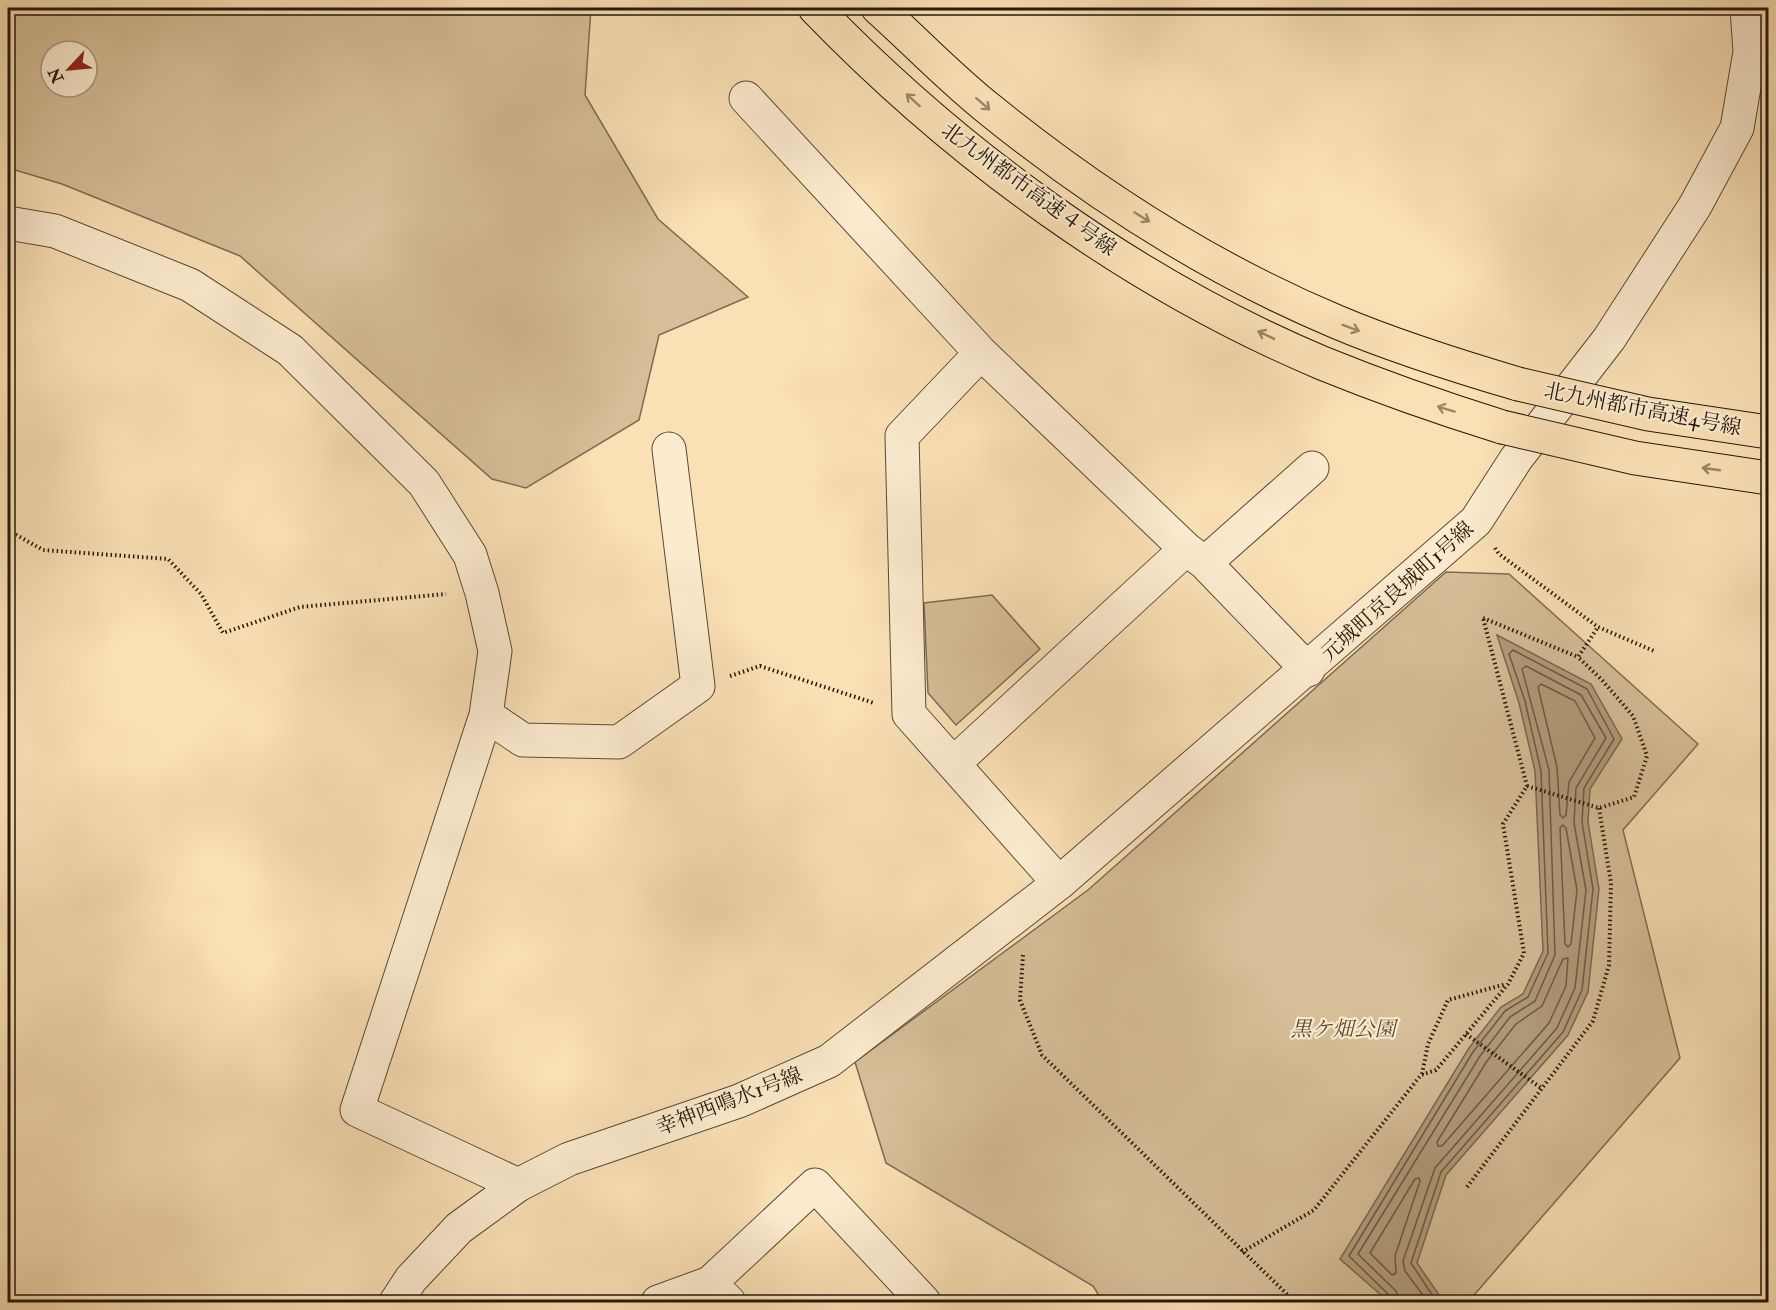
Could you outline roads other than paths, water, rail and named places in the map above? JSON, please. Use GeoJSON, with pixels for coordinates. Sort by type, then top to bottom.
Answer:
{"type":"FeatureCollection","features":[{"type":"Feature","properties":{"kind":"highway","name":"北九州都市高速４号線"},"geometry":{"type":"LineString","coordinates":[[815,8],[842,36],[958,141],[1088,237],[1202,304],[1320,362],[1421,401],[1502,427],[1635,458],[1768,478]]}},
{"type":"Feature","properties":{"kind":"highway","name":"北九州都市高速４号線"},"geometry":{"type":"LineString","coordinates":[[878,8],[988,108],[1111,198],[1218,265],[1336,322],[1434,359],[1518,384]]}},
{"type":"Feature","properties":{"kind":"highway","name":"北九州都市高速4号線"},"geometry":{"type":"LineString","coordinates":[[1518,384],[1648,414],[1768,432]]}},
{"type":"Feature","properties":{"kind":"street","name":"元城町京良城町1号線"},"geometry":{"type":"LineString","coordinates":[[1059,883],[1308,670],[1476,521],[1516,459],[1609,339],[1695,206],[1737,128],[1759,50],[1747,8]]}},
{"type":"Feature","properties":{"kind":"street"},"geometry":{"type":"LineString","coordinates":[[746,98],[981,353],[1196,556],[1308,670]]}},
{"type":"Feature","properties":{"kind":"street"},"geometry":{"type":"LineString","coordinates":[[8,223],[55,231],[190,285],[290,350],[424,483],[470,555],[482,593],[495,651],[486,715],[357,1110],[518,1185]]}},
{"type":"Feature","properties":{"kind":"street"},"geometry":{"type":"LineString","coordinates":[[981,353],[902,436],[909,714],[1059,883]]}},
{"type":"Feature","properties":{"kind":"street"},"geometry":{"type":"LineString","coordinates":[[486,715],[523,740],[619,742],[698,686],[669,449]]}},
{"type":"Feature","properties":{"kind":"street"},"geometry":{"type":"LineString","coordinates":[[954,763],[1196,556],[1312,468]]}},
{"type":"Feature","properties":{"kind":"street","name":"幸神西鳴水1号線"},"geometry":{"type":"LineString","coordinates":[[396,1302],[411,1279],[459,1228],[518,1185],[569,1159],[739,1101],[829,1060],[1059,883]]}},
{"type":"Feature","properties":{"kind":"street"},"geometry":{"type":"LineString","coordinates":[[658,1302],[719,1293],[815,1185],[924,1302]]}},
{"type":"Feature","properties":{"kind":"water"},"geometry":{"type":"Polygon","coordinates":[[[1497,635],[1591,684],[1622,739],[1590,789],[1588,822],[1599,889],[1588,992],[1568,1035],[1446,1175],[1417,1263],[1444,1302],[1389,1302],[1340,1259],[1469,1048],[1501,1007],[1523,994],[1543,951],[1535,771],[1519,703],[1497,635]]]}},
{"type":"Feature","properties":{"kind":"park label","name":"黒ケ畑公園"},"geometry":{"type":"Point","coordinates":[1343,1029]}}]}
